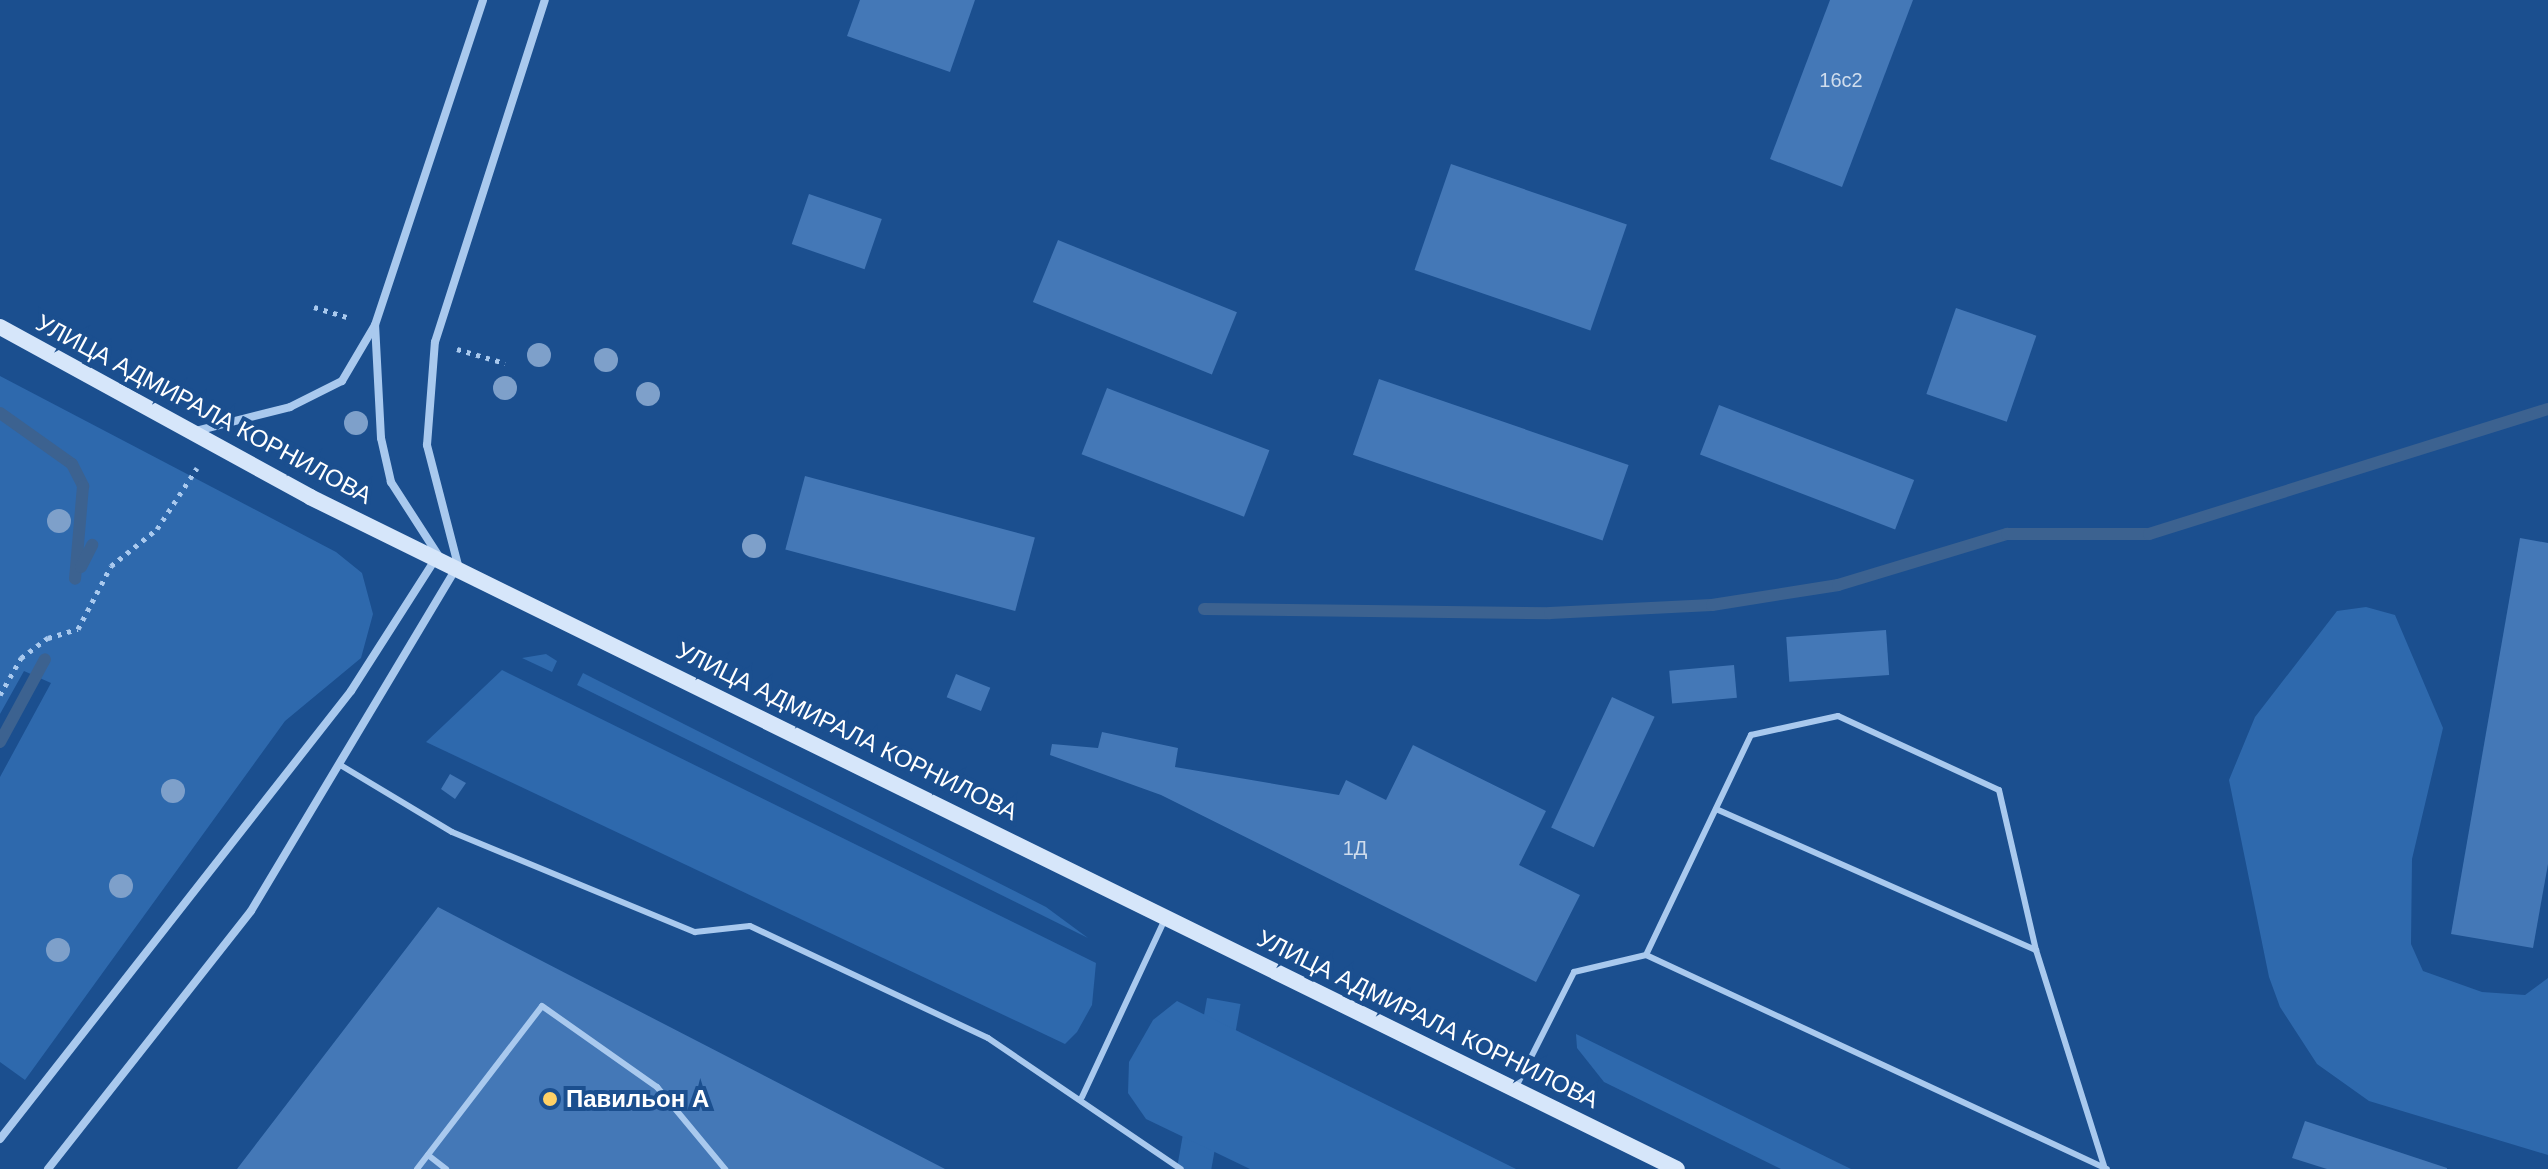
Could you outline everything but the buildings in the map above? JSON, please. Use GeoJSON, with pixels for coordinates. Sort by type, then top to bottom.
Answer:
{"type":"FeatureCollection","features":[{"type":"Feature","properties":{"kind":"main road","name":"УЛИЦА АДМИРАЛА КОРНИЛОВА"},"geometry":{"type":"LineString","coordinates":[[0,327],[310,497],[438,555],[1677,1169]]}},
{"type":"Feature","properties":{"kind":"street"},"geometry":{"type":"LineString","coordinates":[[194,431],[330,389],[342,381],[375,325],[483,0]]}},
{"type":"Feature","properties":{"kind":"street"},"geometry":{"type":"LineString","coordinates":[[48,1169],[251,911],[342,766],[458,565],[427,445],[435,342],[545,0]]}},
{"type":"Feature","properties":{"kind":"street"},"geometry":{"type":"LineString","coordinates":[[0,1139],[351,691],[438,555],[391,482],[381,438],[375,325]]}},
{"type":"Feature","properties":{"kind":"lane"},"geometry":{"type":"LineString","coordinates":[[1646,955],[1751,735],[1838,716],[1999,790],[2036,950],[2106,1167]]}},
{"type":"Feature","properties":{"kind":"lane"},"geometry":{"type":"LineString","coordinates":[[342,766],[452,832],[695,932],[750,926],[988,1038],[1082,1097],[1181,1169]]}},
{"type":"Feature","properties":{"kind":"lane"},"geometry":{"type":"LineString","coordinates":[[1716,809],[2036,950]]}},
{"type":"Feature","properties":{"kind":"lane"},"geometry":{"type":"LineString","coordinates":[[1082,1097],[1167,916]]}},
{"type":"Feature","properties":{"kind":"lane"},"geometry":{"type":"LineString","coordinates":[[1515,1089],[1574,972],[1646,955],[2106,1167]]}},
{"type":"Feature","properties":{"kind":"lane"},"geometry":{"type":"LineString","coordinates":[[417,1169],[542,1006],[657,1087],[725,1169]]}},
{"type":"Feature","properties":{"kind":"lane"},"geometry":{"type":"LineString","coordinates":[[428,1155],[446,1169]]}},
{"type":"Feature","properties":{"kind":"path"},"geometry":{"type":"LineString","coordinates":[[0,695],[21,658],[48,638],[78,629],[111,566],[157,529],[213,442]]}},
{"type":"Feature","properties":{"kind":"shaded area"},"geometry":{"type":"Polygon","coordinates":[[[0,376],[336,552],[362,573],[373,614],[361,658],[285,721],[25,1080],[0,1062],[0,777],[51,683],[24,671],[0,714],[0,376]]]}},
{"type":"Feature","properties":{"kind":"shaded area"},"geometry":{"type":"Polygon","coordinates":[[[2366,607],[2395,615],[2443,728],[2412,859],[2411,944],[2423,971],[2482,992],[2525,995],[2548,978],[2548,1155],[2369,1101],[2317,1064],[2280,1007],[2269,977],[2229,780],[2255,717],[2337,611],[2366,607]]]}},
{"type":"Feature","properties":{"kind":"shaded area"},"geometry":{"type":"Polygon","coordinates":[[[546,654],[557,661],[552,672],[522,658],[546,654]]]}},
{"type":"Feature","properties":{"kind":"shaded area"},"geometry":{"type":"Polygon","coordinates":[[[502,670],[1096,963],[1092,1005],[1077,1032],[1065,1044],[426,742],[502,670]]]}},
{"type":"Feature","properties":{"kind":"shaded area"},"geometry":{"type":"Polygon","coordinates":[[[583,673],[1046,907],[1088,938],[577,685],[583,673]]]}},
{"type":"Feature","properties":{"kind":"shaded area"},"geometry":{"type":"Polygon","coordinates":[[[1207,998],[1240,1004],[1211,1169],[1177,1169],[1207,998]]]}},
{"type":"Feature","properties":{"kind":"shaded area"},"geometry":{"type":"Polygon","coordinates":[[[1177,1001],[1516,1169],[1250,1169],[1146,1119],[1128,1093],[1129,1062],[1153,1020],[1177,1001]]]}},
{"type":"Feature","properties":{"kind":"shaded area"},"geometry":{"type":"Polygon","coordinates":[[[1576,1034],[1851,1169],[1781,1169],[1604,1082],[1577,1048],[1576,1034]]]}},
{"type":"Feature","properties":{"kind":"waterway"},"geometry":{"type":"LineString","coordinates":[[1204,609],[1550,613],[1712,605],[1838,585],[2007,534],[2149,534],[2548,409]]}},
{"type":"Feature","properties":{"kind":"waterway"},"geometry":{"type":"LineString","coordinates":[[0,413],[72,464],[83,486],[75,579]]}},
{"type":"Feature","properties":{"kind":"waterway"},"geometry":{"type":"LineString","coordinates":[[81,567],[92,545]]}},
{"type":"Feature","properties":{"kind":"waterway"},"geometry":{"type":"LineString","coordinates":[[0,742],[45,659]]}},
{"type":"Feature","properties":{"kind":"place","name":"Павильон А"},"geometry":{"type":"Point","coordinates":[550,1099]}}]}
